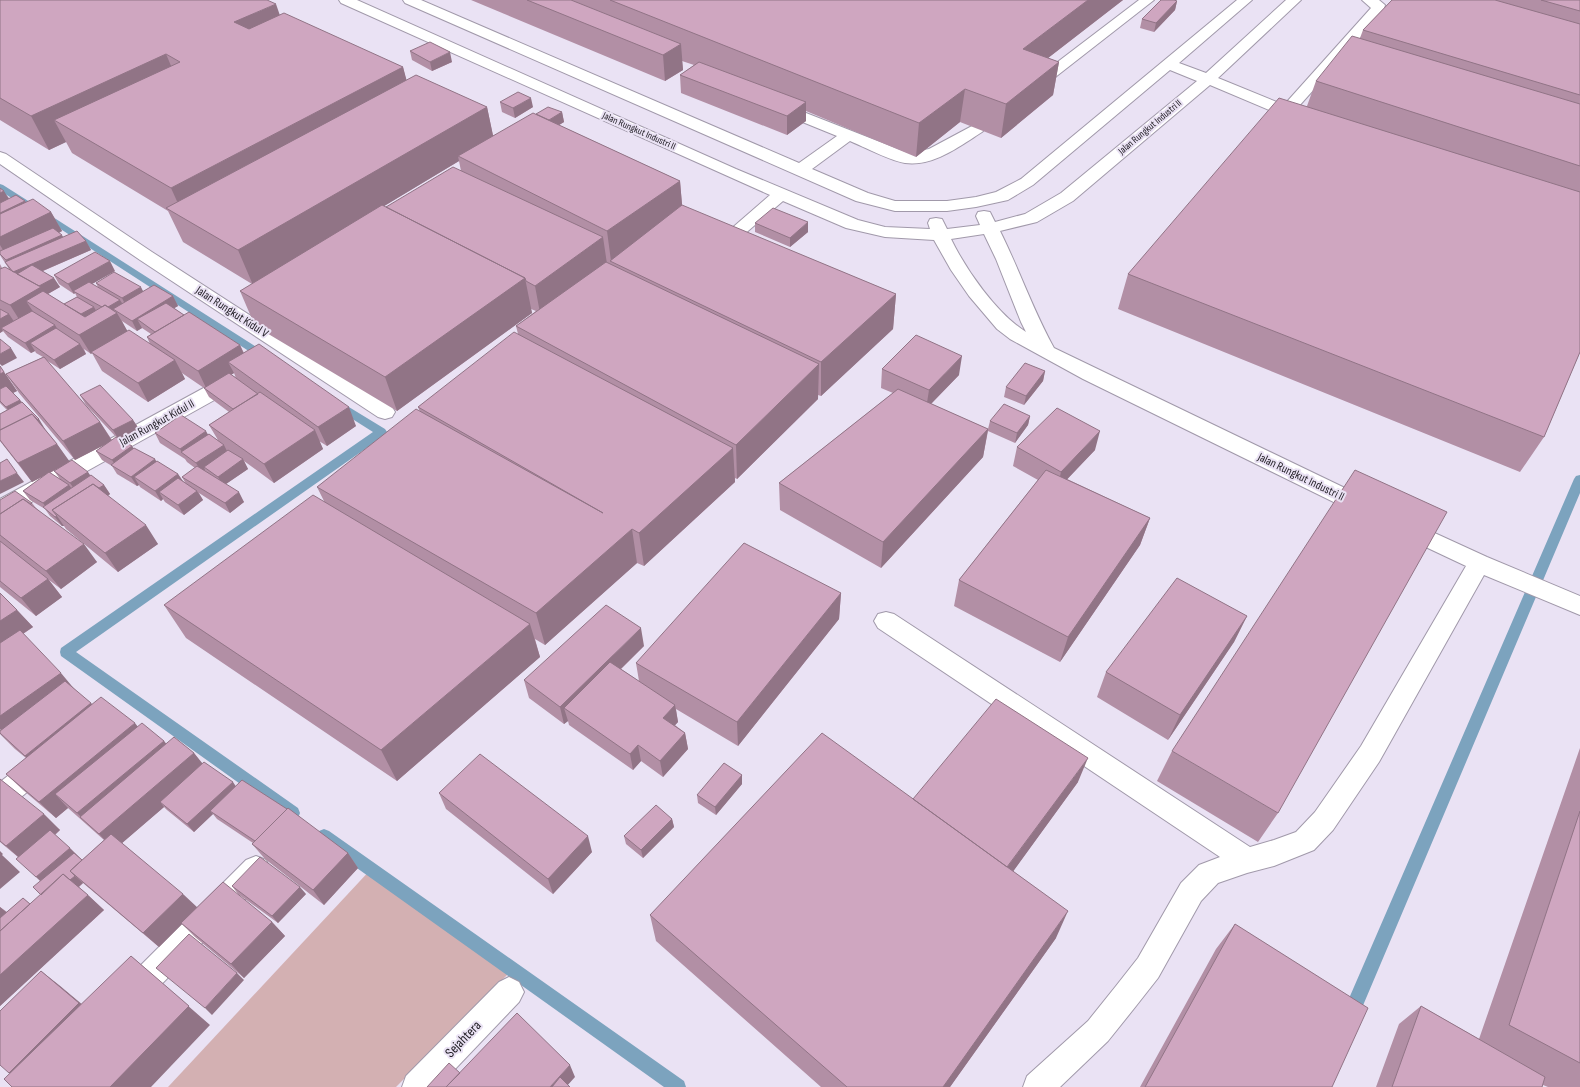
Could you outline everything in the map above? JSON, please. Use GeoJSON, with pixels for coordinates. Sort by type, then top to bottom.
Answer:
{"type":"FeatureCollection","features":[{"type":"Feature","properties":{"kind":"street","name":"Jalan Rungkut Industri II"},"geometry":{"type":"LineString","coordinates":[[346,0],[730,172],[852,224],[885,232],[940,235],[991,228],[1031,218],[1067,197],[1207,80],[1294,0]]}},
{"type":"Feature","properties":{"kind":"street"},"geometry":{"type":"LineString","coordinates":[[410,0],[758,152],[878,202],[895,206],[929,207],[976,202],[1002,196],[1027,182],[1245,0]]}},
{"type":"Feature","properties":{"kind":"street"},"geometry":{"type":"LineString","coordinates":[[1033,88],[1147,0]]}},
{"type":"Feature","properties":{"kind":"street"},"geometry":{"type":"LineString","coordinates":[[1286,112],[1378,9],[1378,5],[1369,0]]}},
{"type":"Feature","properties":{"kind":"street"},"geometry":{"type":"LineString","coordinates":[[1169,64],[1301,117]]}},
{"type":"Feature","properties":{"kind":"street"},"geometry":{"type":"LineString","coordinates":[[550,110],[568,99]]}},
{"type":"Feature","properties":{"kind":"street"},"geometry":{"type":"LineString","coordinates":[[762,100],[897,156],[918,158],[938,152],[977,129]]}},
{"type":"Feature","properties":{"kind":"street"},"geometry":{"type":"LineString","coordinates":[[800,170],[848,136]]}},
{"type":"Feature","properties":{"kind":"street"},"geometry":{"type":"LineString","coordinates":[[730,172],[758,152]]}},
{"type":"Feature","properties":{"kind":"street","name":"Jalan Rungkut Kidul V"},"geometry":{"type":"LineString","coordinates":[[0,157],[79,211],[386,412]]}},
{"type":"Feature","properties":{"kind":"street"},"geometry":{"type":"LineString","coordinates":[[761,254],[734,242],[732,238],[781,194]]}},
{"type":"Feature","properties":{"kind":"street"},"geometry":{"type":"LineString","coordinates":[[976,202],[991,228],[1030,322],[1047,352]]}},
{"type":"Feature","properties":{"kind":"street","name":"Jalan Rungkut Industri II"},"geometry":{"type":"LineString","coordinates":[[929,207],[940,235],[960,271],[980,299],[1006,327],[1047,352],[1384,517],[1479,563],[1578,606]]}},
{"type":"Feature","properties":{"kind":"street","name":"Jalan Rungkut Kidul II"},"geometry":{"type":"LineString","coordinates":[[0,509],[229,383]]}},
{"type":"Feature","properties":{"kind":"street"},"geometry":{"type":"LineString","coordinates":[[1038,1087],[1098,1032],[1148,968],[1190,892],[1209,874],[1246,860],[1274,853],[1305,841],[1324,821],[1370,754],[1479,563]]}},
{"type":"Feature","properties":{"kind":"street"},"geometry":{"type":"LineString","coordinates":[[886,621],[1246,860]]}},
{"type":"Feature","properties":{"kind":"street"},"geometry":{"type":"LineString","coordinates":[[0,797],[27,776]]}},
{"type":"Feature","properties":{"kind":"street"},"geometry":{"type":"LineString","coordinates":[[112,1014],[264,861]]}},
{"type":"Feature","properties":{"kind":"street","name":"Sejahtera"},"geometry":{"type":"LineString","coordinates":[[418,1087],[509,992]]}},
{"type":"Feature","properties":{"kind":"shaded area"},"geometry":{"type":"Polygon","coordinates":[[[373,867],[514,968],[396,1087],[168,1087],[373,867]]]}},
{"type":"Feature","properties":{"kind":"building"},"geometry":{"type":"Polygon","coordinates":[[[0,0],[267,0],[276,4],[234,22],[249,29],[284,13],[403,67],[171,188],[54,120],[180,62],[166,54],[31,116],[0,98],[0,0]]]}},
{"type":"Feature","properties":{"kind":"building"},"geometry":{"type":"Polygon","coordinates":[[[527,0],[571,0],[681,44],[663,55],[527,0]]]}},
{"type":"Feature","properties":{"kind":"building"},"geometry":{"type":"Polygon","coordinates":[[[610,0],[1088,0],[1023,49],[1059,62],[1006,104],[965,89],[919,123],[610,0]]]}},
{"type":"Feature","properties":{"kind":"building"},"geometry":{"type":"Polygon","coordinates":[[[1161,0],[1177,1],[1156,23],[1142,19],[1161,0]]]}},
{"type":"Feature","properties":{"kind":"building"},"geometry":{"type":"Polygon","coordinates":[[[1392,0],[1495,0],[1580,24],[1580,95],[1363,30],[1392,0]]]}},
{"type":"Feature","properties":{"kind":"building"},"geometry":{"type":"Polygon","coordinates":[[[1541,0],[1580,0],[1580,11],[1541,0]]]}},
{"type":"Feature","properties":{"kind":"building"},"geometry":{"type":"Polygon","coordinates":[[[1352,36],[1580,104],[1580,166],[1316,81],[1352,36]]]}},
{"type":"Feature","properties":{"kind":"building"},"geometry":{"type":"Polygon","coordinates":[[[430,42],[450,52],[430,62],[410,51],[430,42]]]}},
{"type":"Feature","properties":{"kind":"building"},"geometry":{"type":"Polygon","coordinates":[[[699,62],[806,102],[787,116],[680,75],[699,62]]]}},
{"type":"Feature","properties":{"kind":"building"},"geometry":{"type":"Polygon","coordinates":[[[416,75],[487,107],[238,250],[166,208],[416,75]]]}},
{"type":"Feature","properties":{"kind":"building"},"geometry":{"type":"Polygon","coordinates":[[[518,92],[531,98],[513,108],[500,102],[518,92]]]}},
{"type":"Feature","properties":{"kind":"building"},"geometry":{"type":"Polygon","coordinates":[[[1279,98],[1580,192],[1580,352],[1544,437],[1128,274],[1279,98]]]}},
{"type":"Feature","properties":{"kind":"building"},"geometry":{"type":"Polygon","coordinates":[[[548,107],[562,112],[549,120],[536,114],[548,107]]]}},
{"type":"Feature","properties":{"kind":"building"},"geometry":{"type":"Polygon","coordinates":[[[533,113],[680,181],[607,231],[458,156],[533,113]]]}},
{"type":"Feature","properties":{"kind":"building"},"geometry":{"type":"Polygon","coordinates":[[[453,167],[603,237],[535,286],[526,281],[525,278],[386,207],[453,167]]]}},
{"type":"Feature","properties":{"kind":"building"},"geometry":{"type":"Polygon","coordinates":[[[16,195],[25,201],[0,213],[0,203],[16,195]]]}},
{"type":"Feature","properties":{"kind":"building"},"geometry":{"type":"Polygon","coordinates":[[[33,199],[51,212],[0,237],[0,214],[33,199]]]}},
{"type":"Feature","properties":{"kind":"building"},"geometry":{"type":"Polygon","coordinates":[[[382,205],[525,278],[385,377],[240,291],[382,205]]]}},
{"type":"Feature","properties":{"kind":"building"},"geometry":{"type":"Polygon","coordinates":[[[682,205],[896,294],[821,362],[610,261],[682,205]]]}},
{"type":"Feature","properties":{"kind":"building"},"geometry":{"type":"Polygon","coordinates":[[[773,208],[808,222],[790,238],[755,223],[773,208]]]}},
{"type":"Feature","properties":{"kind":"building"},"geometry":{"type":"Polygon","coordinates":[[[53,228],[62,235],[6,260],[0,254],[0,251],[53,228]]]}},
{"type":"Feature","properties":{"kind":"building"},"geometry":{"type":"Polygon","coordinates":[[[77,231],[86,241],[13,272],[5,262],[77,231]]]}},
{"type":"Feature","properties":{"kind":"building"},"geometry":{"type":"Polygon","coordinates":[[[95,252],[110,261],[68,284],[54,275],[95,252]]]}},
{"type":"Feature","properties":{"kind":"building"},"geometry":{"type":"Polygon","coordinates":[[[606,262],[819,364],[736,445],[516,326],[606,262]]]}},
{"type":"Feature","properties":{"kind":"building"},"geometry":{"type":"Polygon","coordinates":[[[32,265],[54,278],[39,286],[17,274],[32,265]]]}},
{"type":"Feature","properties":{"kind":"building"},"geometry":{"type":"Polygon","coordinates":[[[5,267],[41,287],[10,305],[0,300],[0,269],[5,267]]]}},
{"type":"Feature","properties":{"kind":"building"},"geometry":{"type":"Polygon","coordinates":[[[114,272],[141,287],[122,298],[96,283],[114,272]]]}},
{"type":"Feature","properties":{"kind":"building"},"geometry":{"type":"Polygon","coordinates":[[[89,282],[120,300],[108,307],[105,305],[102,307],[73,291],[89,282]]]}},
{"type":"Feature","properties":{"kind":"building"},"geometry":{"type":"Polygon","coordinates":[[[154,285],[173,296],[132,321],[113,309],[154,285]]]}},
{"type":"Feature","properties":{"kind":"building"},"geometry":{"type":"Polygon","coordinates":[[[43,291],[85,317],[105,305],[117,313],[79,335],[26,301],[43,291]]]}},
{"type":"Feature","properties":{"kind":"building"},"geometry":{"type":"Polygon","coordinates":[[[77,297],[94,307],[81,314],[64,304],[77,297]]]}},
{"type":"Feature","properties":{"kind":"building"},"geometry":{"type":"Polygon","coordinates":[[[166,303],[184,315],[155,332],[137,319],[166,303]]]}},
{"type":"Feature","properties":{"kind":"building"},"geometry":{"type":"Polygon","coordinates":[[[0,309],[9,314],[0,319],[0,309]]]}},
{"type":"Feature","properties":{"kind":"building"},"geometry":{"type":"Polygon","coordinates":[[[32,311],[55,325],[25,343],[1,328],[32,311]]]}},
{"type":"Feature","properties":{"kind":"building"},"geometry":{"type":"Polygon","coordinates":[[[189,312],[240,345],[198,371],[147,337],[189,312]]]}},
{"type":"Feature","properties":{"kind":"building"},"geometry":{"type":"Polygon","coordinates":[[[56,328],[80,344],[54,360],[30,343],[56,328]]]}},
{"type":"Feature","properties":{"kind":"building"},"geometry":{"type":"Polygon","coordinates":[[[129,330],[175,360],[138,383],[91,352],[129,330]]]}},
{"type":"Feature","properties":{"kind":"building"},"geometry":{"type":"Polygon","coordinates":[[[514,332],[733,448],[639,533],[632,529],[536,613],[317,487],[416,409],[603,513],[418,407],[514,332]]]}},
{"type":"Feature","properties":{"kind":"building"},"geometry":{"type":"Polygon","coordinates":[[[916,335],[962,356],[929,390],[882,369],[916,335]]]}},
{"type":"Feature","properties":{"kind":"building"},"geometry":{"type":"Polygon","coordinates":[[[0,339],[11,348],[0,354],[0,339]]]}},
{"type":"Feature","properties":{"kind":"building"},"geometry":{"type":"Polygon","coordinates":[[[259,344],[349,407],[318,427],[228,362],[259,344]]]}},
{"type":"Feature","properties":{"kind":"building"},"geometry":{"type":"Polygon","coordinates":[[[44,357],[100,422],[63,441],[6,374],[44,357]]]}},
{"type":"Feature","properties":{"kind":"building"},"geometry":{"type":"Polygon","coordinates":[[[1025,363],[1045,371],[1026,396],[1006,387],[1025,363]]]}},
{"type":"Feature","properties":{"kind":"building"},"geometry":{"type":"Polygon","coordinates":[[[0,366],[4,372],[0,374],[0,366]]]}},
{"type":"Feature","properties":{"kind":"building"},"geometry":{"type":"Polygon","coordinates":[[[229,373],[258,394],[233,409],[204,388],[229,373]]]}},
{"type":"Feature","properties":{"kind":"building"},"geometry":{"type":"Polygon","coordinates":[[[100,385],[133,420],[113,430],[80,395],[100,385]]]}},
{"type":"Feature","properties":{"kind":"building"},"geometry":{"type":"Polygon","coordinates":[[[6,386],[20,400],[6,407],[0,401],[0,389],[6,386]]]}},
{"type":"Feature","properties":{"kind":"building"},"geometry":{"type":"Polygon","coordinates":[[[898,389],[988,429],[883,542],[779,483],[898,389]]]}},
{"type":"Feature","properties":{"kind":"building"},"geometry":{"type":"Polygon","coordinates":[[[260,392],[315,430],[264,464],[209,425],[260,392]]]}},
{"type":"Feature","properties":{"kind":"building"},"geometry":{"type":"Polygon","coordinates":[[[22,402],[39,419],[38,420],[32,414],[0,430],[0,414],[22,402]]]}},
{"type":"Feature","properties":{"kind":"building"},"geometry":{"type":"Polygon","coordinates":[[[1004,404],[1030,416],[1017,433],[990,421],[1004,404]]]}},
{"type":"Feature","properties":{"kind":"building"},"geometry":{"type":"Polygon","coordinates":[[[1057,408],[1100,431],[1061,472],[1017,447],[1057,408]]]}},
{"type":"Feature","properties":{"kind":"building"},"geometry":{"type":"Polygon","coordinates":[[[32,414],[57,444],[18,463],[0,440],[0,430],[32,414]]]}},
{"type":"Feature","properties":{"kind":"building"},"geometry":{"type":"Polygon","coordinates":[[[181,415],[206,431],[180,449],[155,433],[181,415]]]}},
{"type":"Feature","properties":{"kind":"building"},"geometry":{"type":"Polygon","coordinates":[[[209,434],[224,445],[196,463],[181,452],[209,434]]]}},
{"type":"Feature","properties":{"kind":"building"},"geometry":{"type":"Polygon","coordinates":[[[116,437],[132,446],[112,460],[96,451],[116,437]]]}},
{"type":"Feature","properties":{"kind":"building"},"geometry":{"type":"Polygon","coordinates":[[[134,448],[155,459],[131,477],[111,465],[134,448]]]}},
{"type":"Feature","properties":{"kind":"building"},"geometry":{"type":"Polygon","coordinates":[[[228,450],[243,459],[218,477],[204,467],[228,450]]]}},
{"type":"Feature","properties":{"kind":"building"},"geometry":{"type":"Polygon","coordinates":[[[7,459],[17,473],[0,481],[0,463],[7,459]]]}},
{"type":"Feature","properties":{"kind":"building"},"geometry":{"type":"Polygon","coordinates":[[[72,460],[88,472],[70,483],[54,471],[72,460]]]}},
{"type":"Feature","properties":{"kind":"building"},"geometry":{"type":"Polygon","coordinates":[[[157,461],[178,474],[155,491],[134,477],[157,461]]]}},
{"type":"Feature","properties":{"kind":"building"},"geometry":{"type":"Polygon","coordinates":[[[197,466],[239,492],[225,503],[182,477],[197,466]]]}},
{"type":"Feature","properties":{"kind":"building"},"geometry":{"type":"Polygon","coordinates":[[[1046,470],[1150,518],[1068,637],[959,580],[1046,470]]]}},
{"type":"Feature","properties":{"kind":"building"},"geometry":{"type":"Polygon","coordinates":[[[1355,470],[1447,512],[1278,813],[1172,751],[1355,470]]]}},
{"type":"Feature","properties":{"kind":"building"},"geometry":{"type":"Polygon","coordinates":[[[49,472],[69,485],[43,503],[23,491],[49,472]]]}},
{"type":"Feature","properties":{"kind":"building"},"geometry":{"type":"Polygon","coordinates":[[[91,475],[104,485],[99,488],[93,484],[52,510],[57,516],[55,517],[43,507],[91,475]]]}},
{"type":"Feature","properties":{"kind":"building"},"geometry":{"type":"Polygon","coordinates":[[[178,478],[197,491],[178,505],[159,492],[178,478]]]}},
{"type":"Feature","properties":{"kind":"building"},"geometry":{"type":"Polygon","coordinates":[[[93,484],[146,525],[105,553],[52,510],[93,484]]]}},
{"type":"Feature","properties":{"kind":"building"},"geometry":{"type":"Polygon","coordinates":[[[15,491],[32,503],[31,504],[23,499],[0,514],[0,500],[15,491]]]}},
{"type":"Feature","properties":{"kind":"building"},"geometry":{"type":"Polygon","coordinates":[[[313,495],[530,624],[381,750],[164,605],[313,495]]]}},
{"type":"Feature","properties":{"kind":"building"},"geometry":{"type":"Polygon","coordinates":[[[23,499],[84,544],[46,571],[0,535],[0,514],[23,499]]]}},
{"type":"Feature","properties":{"kind":"building"},"geometry":{"type":"Polygon","coordinates":[[[0,541],[48,579],[21,598],[0,581],[0,541]]]}},
{"type":"Feature","properties":{"kind":"building"},"geometry":{"type":"Polygon","coordinates":[[[744,543],[841,593],[737,722],[636,663],[744,543]]]}},
{"type":"Feature","properties":{"kind":"building"},"geometry":{"type":"Polygon","coordinates":[[[1177,578],[1247,616],[1180,715],[1106,672],[1177,578]]]}},
{"type":"Feature","properties":{"kind":"building"},"geometry":{"type":"Polygon","coordinates":[[[0,593],[17,610],[0,621],[0,593]]]}},
{"type":"Feature","properties":{"kind":"building"},"geometry":{"type":"Polygon","coordinates":[[[606,605],[641,628],[560,707],[524,680],[606,605]]]}},
{"type":"Feature","properties":{"kind":"building"},"geometry":{"type":"Polygon","coordinates":[[[20,630],[61,673],[0,716],[0,643],[20,630]]]}},
{"type":"Feature","properties":{"kind":"building"},"geometry":{"type":"Polygon","coordinates":[[[610,662],[675,705],[663,718],[685,733],[660,761],[638,745],[630,754],[564,708],[610,662]]]}},
{"type":"Feature","properties":{"kind":"building"},"geometry":{"type":"Polygon","coordinates":[[[65,681],[91,703],[25,756],[0,733],[0,731],[65,681]]]}},
{"type":"Feature","properties":{"kind":"building"},"geometry":{"type":"Polygon","coordinates":[[[101,697],[135,723],[39,802],[6,774],[101,697]]]}},
{"type":"Feature","properties":{"kind":"building"},"geometry":{"type":"Polygon","coordinates":[[[996,699],[1088,758],[1007,867],[913,799],[996,699]]]}},
{"type":"Feature","properties":{"kind":"building"},"geometry":{"type":"Polygon","coordinates":[[[142,723],[164,741],[77,813],[55,794],[142,723]]]}},
{"type":"Feature","properties":{"kind":"building"},"geometry":{"type":"Polygon","coordinates":[[[822,733],[1068,911],[943,1087],[847,1087],[650,915],[822,733]]]}},
{"type":"Feature","properties":{"kind":"building"},"geometry":{"type":"Polygon","coordinates":[[[174,737],[194,753],[99,834],[80,817],[174,737]]]}},
{"type":"Feature","properties":{"kind":"building"},"geometry":{"type":"Polygon","coordinates":[[[480,754],[588,836],[548,879],[439,793],[480,754]]]}},
{"type":"Feature","properties":{"kind":"building"},"geometry":{"type":"Polygon","coordinates":[[[204,762],[233,782],[187,824],[160,802],[204,762]]]}},
{"type":"Feature","properties":{"kind":"building"},"geometry":{"type":"Polygon","coordinates":[[[724,763],[742,775],[715,807],[697,795],[724,763]]]}},
{"type":"Feature","properties":{"kind":"building"},"geometry":{"type":"Polygon","coordinates":[[[0,779],[44,814],[6,846],[0,841],[0,779]]]}},
{"type":"Feature","properties":{"kind":"building"},"geometry":{"type":"Polygon","coordinates":[[[242,780],[287,809],[255,841],[210,811],[242,780]]]}},
{"type":"Feature","properties":{"kind":"building"},"geometry":{"type":"Polygon","coordinates":[[[656,805],[672,819],[641,850],[624,836],[656,805]]]}},
{"type":"Feature","properties":{"kind":"building"},"geometry":{"type":"Polygon","coordinates":[[[288,808],[348,853],[313,890],[252,844],[288,808]]]}},
{"type":"Feature","properties":{"kind":"building"},"geometry":{"type":"Polygon","coordinates":[[[1580,811],[1580,1063],[1509,1025],[1580,811]]]}},
{"type":"Feature","properties":{"kind":"building"},"geometry":{"type":"Polygon","coordinates":[[[50,830],[70,848],[36,877],[16,859],[50,830]]]}},
{"type":"Feature","properties":{"kind":"building"},"geometry":{"type":"Polygon","coordinates":[[[111,834],[183,894],[143,933],[70,871],[111,834]]]}},
{"type":"Feature","properties":{"kind":"building"},"geometry":{"type":"Polygon","coordinates":[[[74,853],[82,860],[70,871],[75,876],[70,880],[63,874],[41,895],[33,887],[74,853]]]}},
{"type":"Feature","properties":{"kind":"building"},"geometry":{"type":"Polygon","coordinates":[[[260,857],[300,887],[272,916],[232,886],[260,857]]]}},
{"type":"Feature","properties":{"kind":"building"},"geometry":{"type":"Polygon","coordinates":[[[63,874],[88,895],[0,975],[0,931],[63,874]]]}},
{"type":"Feature","properties":{"kind":"building"},"geometry":{"type":"Polygon","coordinates":[[[223,882],[272,922],[231,964],[181,923],[223,882]]]}},
{"type":"Feature","properties":{"kind":"building"},"geometry":{"type":"Polygon","coordinates":[[[23,898],[30,904],[0,931],[0,918],[23,898]]]}},
{"type":"Feature","properties":{"kind":"building"},"geometry":{"type":"Polygon","coordinates":[[[1235,924],[1368,1008],[1332,1087],[1145,1087],[1235,924]]]}},
{"type":"Feature","properties":{"kind":"building"},"geometry":{"type":"Polygon","coordinates":[[[189,934],[237,973],[205,1008],[156,968],[189,934]]]}},
{"type":"Feature","properties":{"kind":"building"},"geometry":{"type":"Polygon","coordinates":[[[131,956],[189,1006],[110,1087],[12,1087],[4,1079],[131,956]]]}},
{"type":"Feature","properties":{"kind":"building"},"geometry":{"type":"Polygon","coordinates":[[[41,971],[79,1003],[9,1073],[0,1065],[0,1011],[41,971]]]}},
{"type":"Feature","properties":{"kind":"building"},"geometry":{"type":"Polygon","coordinates":[[[1421,1006],[1545,1077],[1542,1087],[1392,1087],[1421,1006]]]}},
{"type":"Feature","properties":{"kind":"building"},"geometry":{"type":"Polygon","coordinates":[[[517,1013],[570,1065],[550,1087],[446,1087],[517,1013]]]}},
{"type":"Feature","properties":{"kind":"building"},"geometry":{"type":"Polygon","coordinates":[[[449,1063],[460,1073],[446,1087],[427,1087],[449,1063]]]}},
{"type":"Feature","properties":{"kind":"building"},"geometry":{"type":"Polygon","coordinates":[[[560,1077],[570,1087],[552,1087],[560,1077]]]}},
{"type":"Feature","properties":{"kind":"waterway"},"geometry":{"type":"LineString","coordinates":[[0,187],[28,204]]}},
{"type":"Feature","properties":{"kind":"waterway"},"geometry":{"type":"LineString","coordinates":[[45,215],[265,357]]}},
{"type":"Feature","properties":{"kind":"waterway"},"geometry":{"type":"LineString","coordinates":[[293,813],[66,652],[381,432],[339,405]]}},
{"type":"Feature","properties":{"kind":"waterway"},"geometry":{"type":"LineString","coordinates":[[1350,1016],[1580,479]]}},
{"type":"Feature","properties":{"kind":"waterway"},"geometry":{"type":"LineString","coordinates":[[324,836],[678,1087]]}}]}
